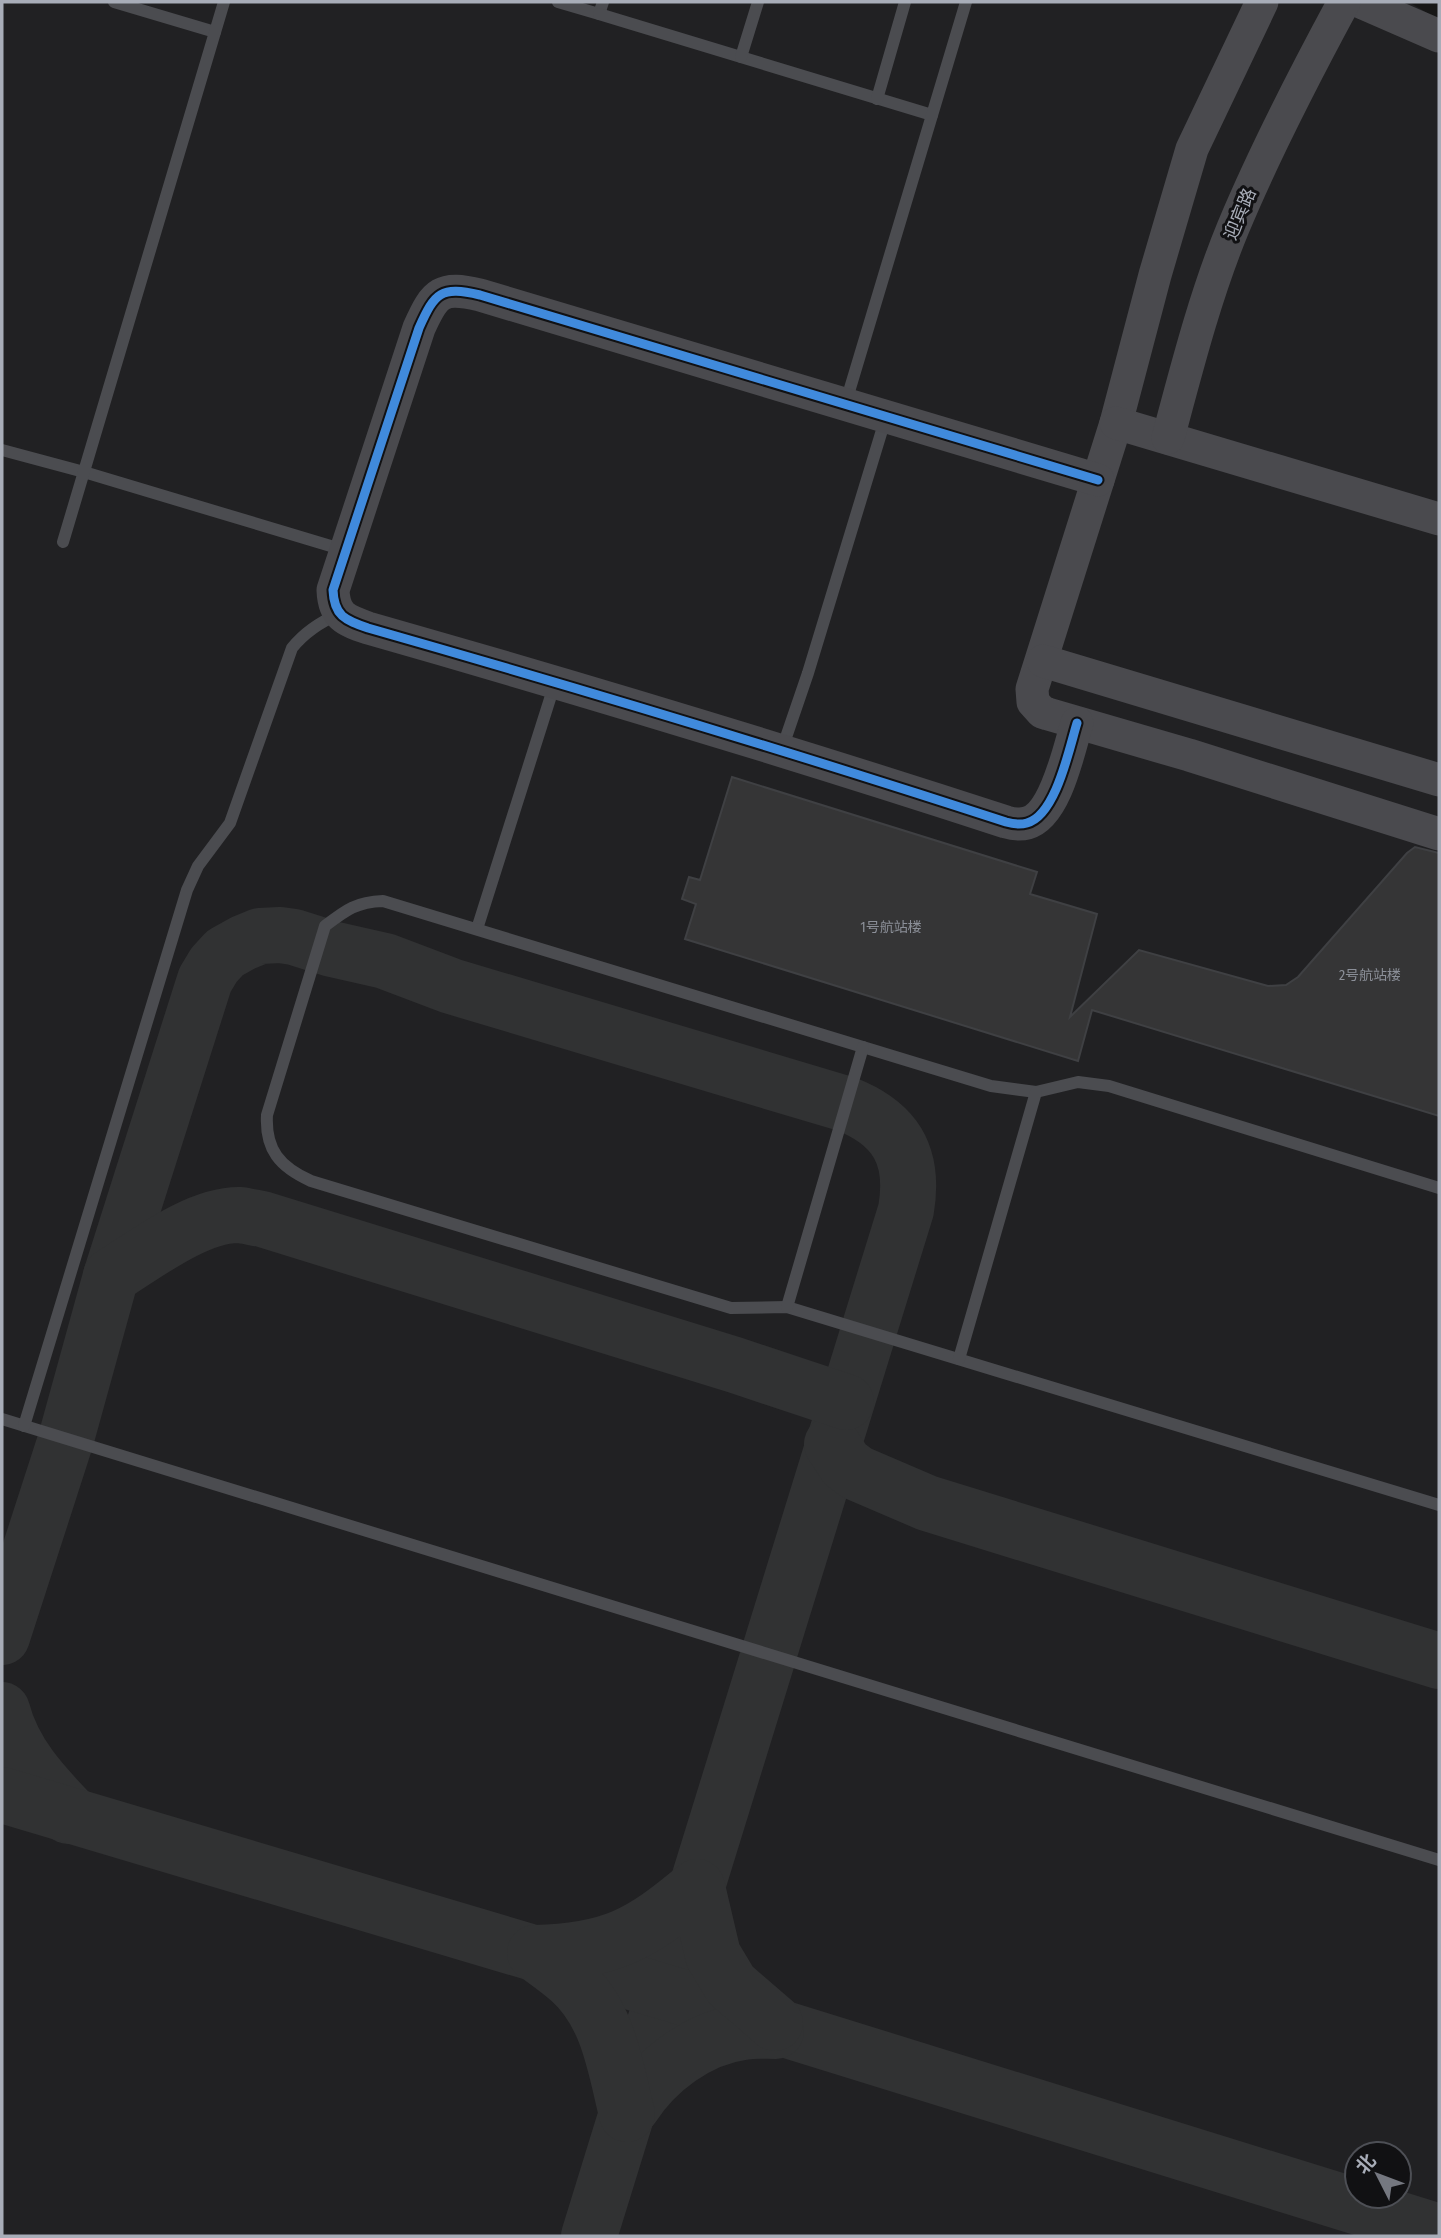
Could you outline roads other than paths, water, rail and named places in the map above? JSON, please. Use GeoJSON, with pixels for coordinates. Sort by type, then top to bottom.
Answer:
{"type":"FeatureCollection","features":[{"type":"Feature","properties":{"kind":"street"},"geometry":{"type":"LineString","coordinates":[[1262,2],[1192,149],[1116,423],[1032,690],[1033,702],[1042,712],[1439,834]]}},
{"type":"Feature","properties":{"kind":"street","name":"迎宾路"},"geometry":{"type":"LineString","coordinates":[[1168,438],[1200,317],[1232,230],[1264,158],[1343,2]]}},
{"type":"Feature","properties":{"kind":"street"},"geometry":{"type":"LineString","coordinates":[[1361,2],[1439,36]]}},
{"type":"Feature","properties":{"kind":"street"},"geometry":{"type":"LineString","coordinates":[[1077,723],[1057,786],[1046,808],[1029,823],[1019,825],[782,749],[349,622],[340,614],[334,603],[333,590],[419,328],[433,301],[447,291],[480,295],[1098,480]]}},
{"type":"Feature","properties":{"kind":"street"},"geometry":{"type":"LineString","coordinates":[[1116,423],[1439,519]]}},
{"type":"Feature","properties":{"kind":"street"},"geometry":{"type":"LineString","coordinates":[[1043,661],[1439,780]]}},
{"type":"Feature","properties":{"kind":"lane"},"geometry":{"type":"LineString","coordinates":[[114,2],[215,32]]}},
{"type":"Feature","properties":{"kind":"lane"},"geometry":{"type":"LineString","coordinates":[[64,542],[224,2]]}},
{"type":"Feature","properties":{"kind":"lane"},"geometry":{"type":"LineString","coordinates":[[558,2],[601,8],[741,57],[932,115]]}},
{"type":"Feature","properties":{"kind":"lane"},"geometry":{"type":"LineString","coordinates":[[741,57],[758,2]]}},
{"type":"Feature","properties":{"kind":"lane"},"geometry":{"type":"LineString","coordinates":[[877,99],[905,2]]}},
{"type":"Feature","properties":{"kind":"lane"},"geometry":{"type":"LineString","coordinates":[[845,405],[966,2]]}},
{"type":"Feature","properties":{"kind":"lane"},"geometry":{"type":"LineString","coordinates":[[782,749],[808,673],[886,416]]}},
{"type":"Feature","properties":{"kind":"lane"},"geometry":{"type":"LineString","coordinates":[[2,450],[345,550]]}},
{"type":"Feature","properties":{"kind":"lane"},"geometry":{"type":"LineString","coordinates":[[24,1426],[187,890],[198,866],[230,823],[292,648],[320,622],[340,614]]}},
{"type":"Feature","properties":{"kind":"lane"},"geometry":{"type":"LineString","coordinates":[[477,929],[555,681]]}},
{"type":"Feature","properties":{"kind":"lane"},"geometry":{"type":"LineString","coordinates":[[1439,1188],[1109,1086],[1078,1082],[1035,1092],[991,1086],[383,901],[363,902],[344,911],[325,926],[267,1115],[266,1133],[274,1153],[294,1173],[311,1181],[731,1308],[787,1307],[1439,1505]]}},
{"type":"Feature","properties":{"kind":"lane"},"geometry":{"type":"LineString","coordinates":[[787,1307],[863,1047]]}},
{"type":"Feature","properties":{"kind":"lane"},"geometry":{"type":"LineString","coordinates":[[959,1359],[1035,1092]]}},
{"type":"Feature","properties":{"kind":"lane"},"geometry":{"type":"LineString","coordinates":[[2,1419],[1439,1860]]}}]}
